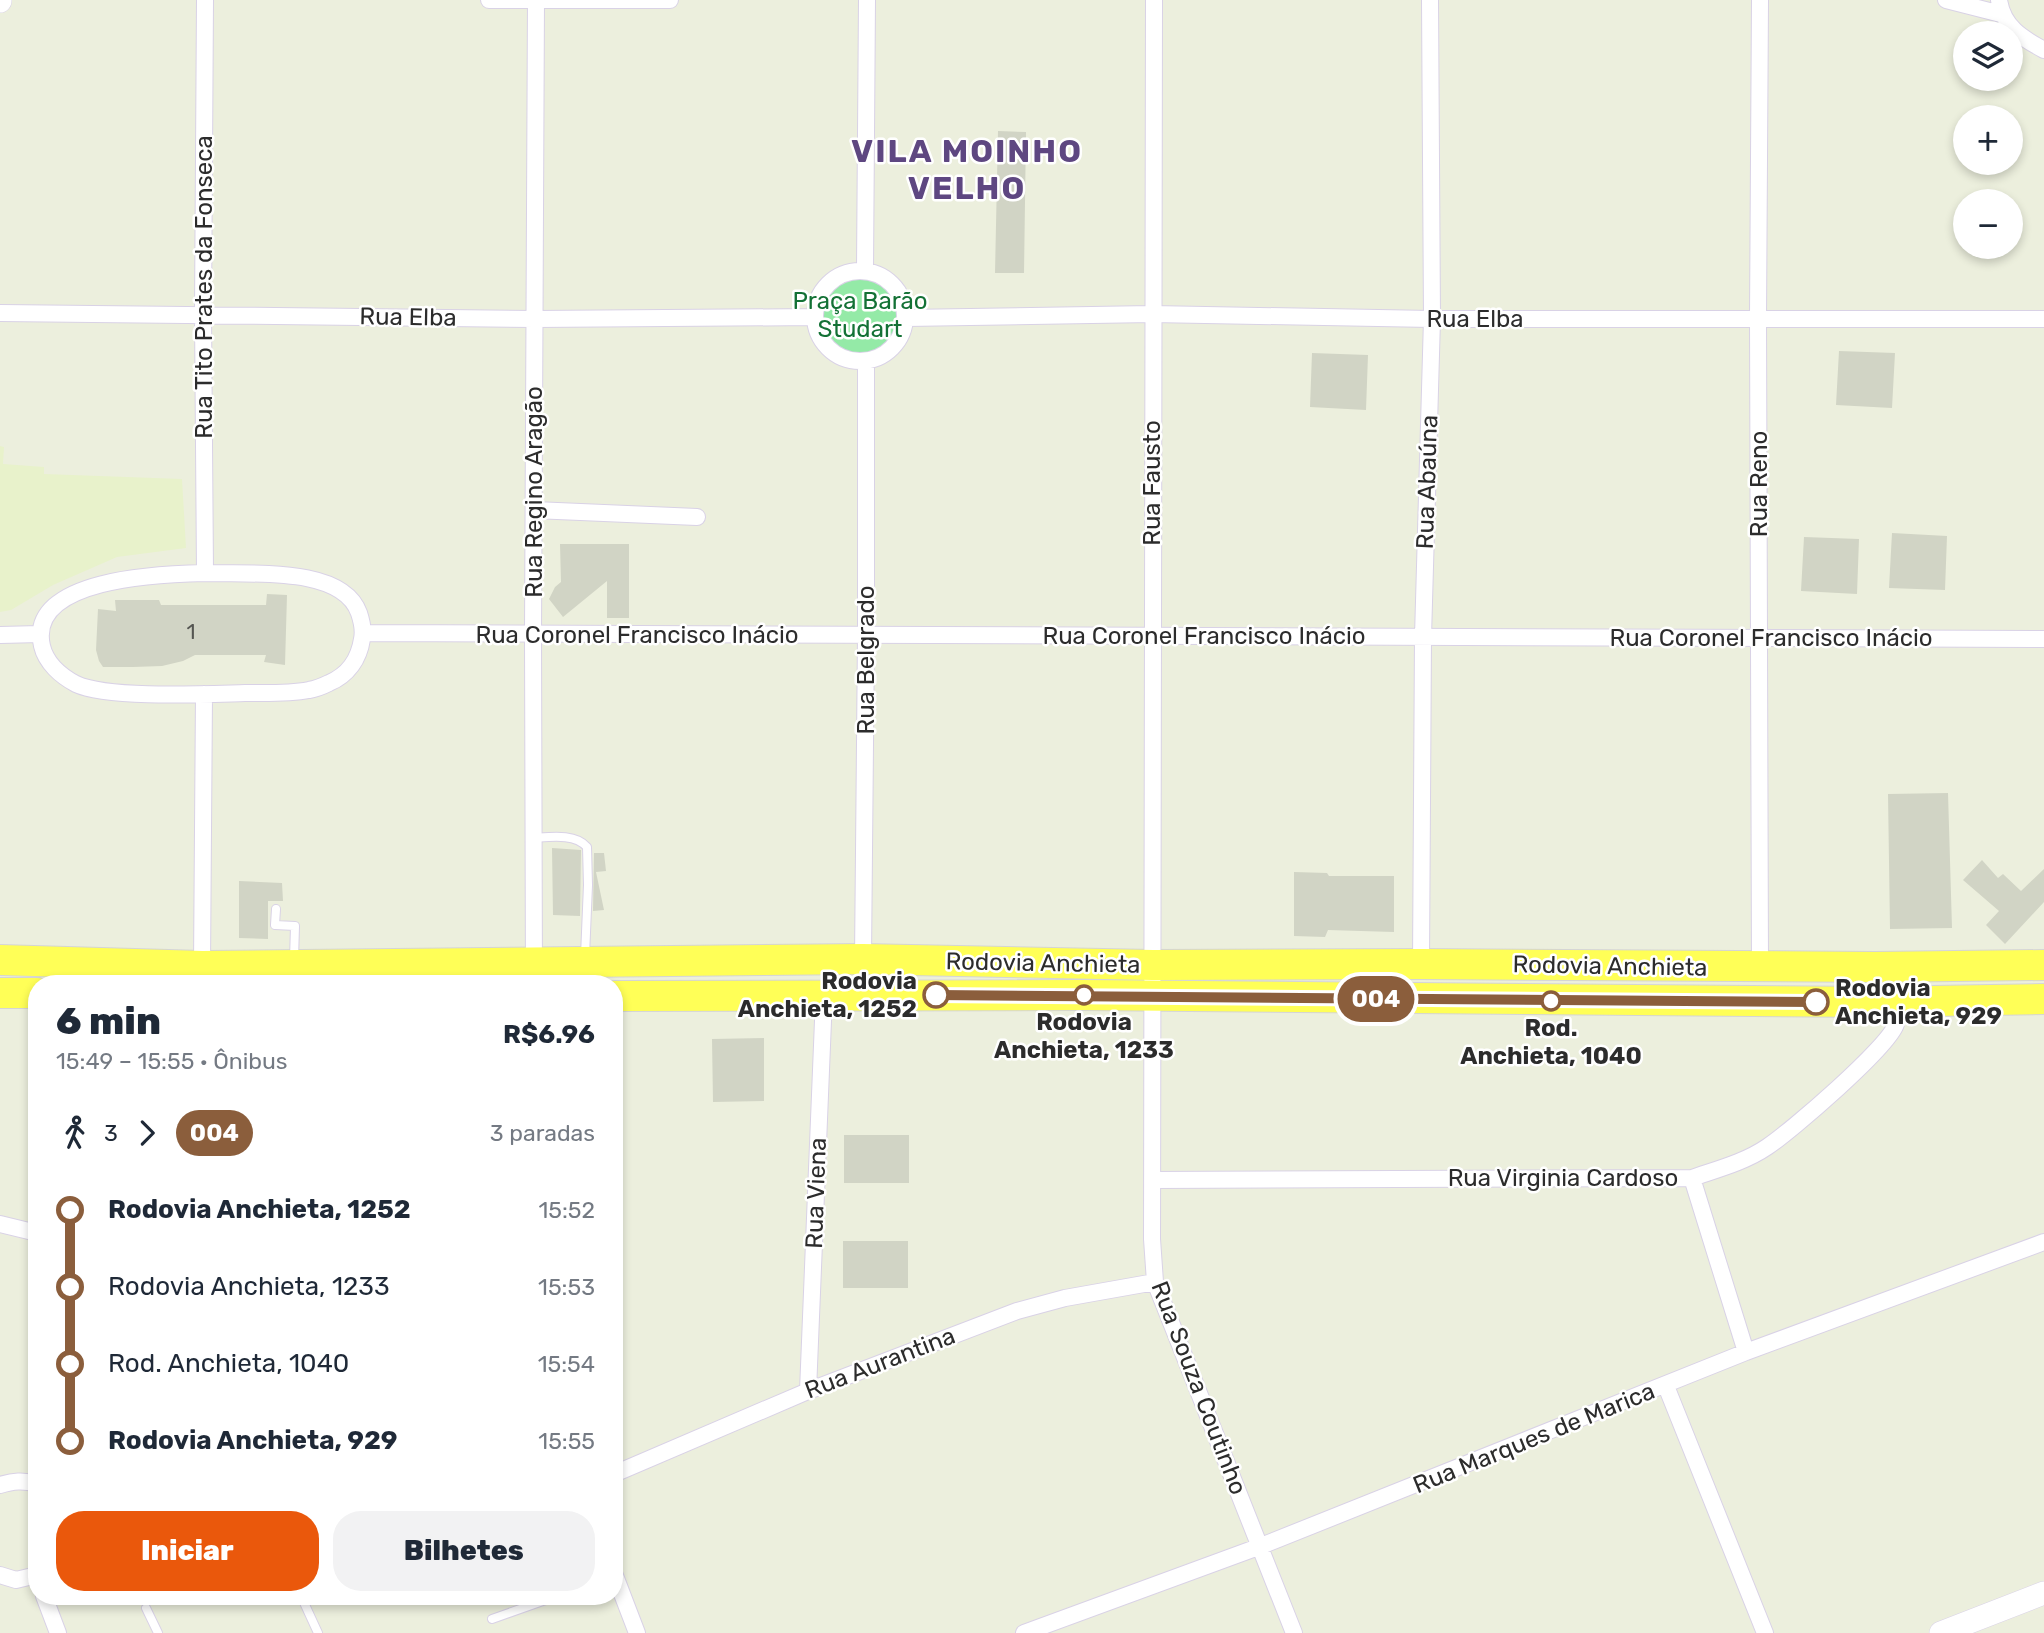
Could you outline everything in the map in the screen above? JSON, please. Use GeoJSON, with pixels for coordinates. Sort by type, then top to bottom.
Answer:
{"type":"FeatureCollection","features":[{"type":"Feature","properties":{"kind":"highway","name":"Rodovia Anchieta"},"geometry":{"type":"LineString","coordinates":[[0,960],[534,973],[584,962],[863,959],[1153,965],[2044,965]]}},
{"type":"Feature","properties":{"kind":"highway"},"geometry":{"type":"LineString","coordinates":[[0,993],[28,993]]}},
{"type":"Feature","properties":{"kind":"highway","name":"Rodovia Anchieta"},"geometry":{"type":"LineString","coordinates":[[623,996],[1154,995],[1425,1000],[1896,1002],[2044,999]]}},
{"type":"Feature","properties":{"kind":"street","name":"Rua Tito Prates da Fonseca"},"geometry":{"type":"LineString","coordinates":[[205,0],[205,573]]}},
{"type":"Feature","properties":{"kind":"street"},"geometry":{"type":"LineString","coordinates":[[489,0],[670,0]]}},
{"type":"Feature","properties":{"kind":"street","name":"Rua Regino Aragão"},"geometry":{"type":"LineString","coordinates":[[534,973],[536,0]]}},
{"type":"Feature","properties":{"kind":"street"},"geometry":{"type":"LineString","coordinates":[[865,270],[867,0]]}},
{"type":"Feature","properties":{"kind":"street","name":"Rua Fausto"},"geometry":{"type":"LineString","coordinates":[[1153,965],[1154,0]]}},
{"type":"Feature","properties":{"kind":"street","name":"Rua Abaúna"},"geometry":{"type":"LineString","coordinates":[[1421,964],[1423,637],[1432,319],[1430,0]]}},
{"type":"Feature","properties":{"kind":"street","name":"Rua Reno"},"geometry":{"type":"LineString","coordinates":[[1759,0],[1760,967]]}},
{"type":"Feature","properties":{"kind":"street"},"geometry":{"type":"LineString","coordinates":[[1946,0],[2000,7],[2006,22],[2022,38],[2044,50]]}},
{"type":"Feature","properties":{"kind":"street"},"geometry":{"type":"LineString","coordinates":[[865,270],[890,281],[899,292],[906,318],[904,330],[889,351],[866,361],[853,361],[831,350],[822,341],[815,317],[817,302],[824,288],[835,278],[850,271],[865,270]]}},
{"type":"Feature","properties":{"kind":"street","name":"Rua Elba"},"geometry":{"type":"LineString","coordinates":[[0,313],[534,319],[815,317]]}},
{"type":"Feature","properties":{"kind":"street","name":"Rua Elba"},"geometry":{"type":"LineString","coordinates":[[906,318],[1152,314],[1432,319],[2044,319]]}},
{"type":"Feature","properties":{"kind":"street","name":"Rua Belgrado"},"geometry":{"type":"LineString","coordinates":[[863,959],[866,361]]}},
{"type":"Feature","properties":{"kind":"street"},"geometry":{"type":"LineString","coordinates":[[534,510],[697,517]]}},
{"type":"Feature","properties":{"kind":"street"},"geometry":{"type":"LineString","coordinates":[[171,573],[307,577],[328,582],[344,592],[356,605],[364,633],[355,662],[344,675],[331,683],[311,690],[204,694],[97,690],[77,685],[51,665],[43,650],[40,634],[47,613],[57,603],[74,594],[100,585],[171,573]]}},
{"type":"Feature","properties":{"kind":"street","name":"Rua Coronel Francisco Inácio"},"geometry":{"type":"LineString","coordinates":[[364,633],[2044,639]]}},
{"type":"Feature","properties":{"kind":"street"},"geometry":{"type":"LineString","coordinates":[[0,635],[40,634]]}},
{"type":"Feature","properties":{"kind":"street"},"geometry":{"type":"LineString","coordinates":[[202,966],[204,694]]}},
{"type":"Feature","properties":{"kind":"street","name":"Rua Souza Coutinho"},"geometry":{"type":"LineString","coordinates":[[1153,965],[1152,1239],[1155,1282],[1294,1633]]}},
{"type":"Feature","properties":{"kind":"street","name":"Rua Viena"},"geometry":{"type":"LineString","coordinates":[[808,1391],[824,996]]}},
{"type":"Feature","properties":{"kind":"street","name":"Rua Virginia Cardoso"},"geometry":{"type":"LineString","coordinates":[[1152,1180],[1692,1178],[1741,1161],[1768,1147],[1856,1071],[1889,1037],[1896,1024],[1896,1002]]}},
{"type":"Feature","properties":{"kind":"street"},"geometry":{"type":"LineString","coordinates":[[1692,1178],[1746,1352]]}},
{"type":"Feature","properties":{"kind":"street"},"geometry":{"type":"LineString","coordinates":[[0,1224],[28,1231]]}},
{"type":"Feature","properties":{"kind":"street","name":"Rua Marques de Marica"},"geometry":{"type":"LineString","coordinates":[[1024,1633],[1261,1546],[1746,1352],[2044,1242]]}},
{"type":"Feature","properties":{"kind":"street","name":"Rua Aurantina"},"geometry":{"type":"LineString","coordinates":[[623,1470],[808,1391],[1017,1311],[1065,1298],[1155,1282]]}},
{"type":"Feature","properties":{"kind":"street"},"geometry":{"type":"LineString","coordinates":[[1666,1385],[1765,1633]]}},
{"type":"Feature","properties":{"kind":"street"},"geometry":{"type":"LineString","coordinates":[[0,1485],[11,1481],[28,1482]]}},
{"type":"Feature","properties":{"kind":"street"},"geometry":{"type":"LineString","coordinates":[[0,1588],[8,1577],[28,1577]]}},
{"type":"Feature","properties":{"kind":"street"},"geometry":{"type":"LineString","coordinates":[[1941,1633],[2044,1594]]}},
{"type":"Feature","properties":{"kind":"street"},"geometry":{"type":"LineString","coordinates":[[623,1598],[637,1633]]}},
{"type":"Feature","properties":{"kind":"street"},"geometry":{"type":"LineString","coordinates":[[47,1605],[58,1633]]}},
{"type":"Feature","properties":{"kind":"lane"},"geometry":{"type":"LineString","coordinates":[[534,838],[572,838],[583,842],[587,847],[584,962]]}},
{"type":"Feature","properties":{"kind":"lane"},"geometry":{"type":"LineString","coordinates":[[276,909],[275,925],[295,926],[293,966]]}},
{"type":"Feature","properties":{"kind":"lane"},"geometry":{"type":"LineString","coordinates":[[305,1605],[318,1633]]}},
{"type":"Feature","properties":{"kind":"lane"},"geometry":{"type":"LineString","coordinates":[[492,1619],[532,1605]]}},
{"type":"Feature","properties":{"kind":"lane"},"geometry":{"type":"LineString","coordinates":[[146,1608],[158,1633]]}},
{"type":"Feature","properties":{"kind":"shaded area"},"geometry":{"type":"Polygon","coordinates":[[[0,446],[4,447],[3,464],[44,467],[44,474],[182,479],[186,548],[117,557],[53,585],[11,610],[0,612],[0,446]]]}},
{"type":"Feature","properties":{"kind":"green space","name":"Praça Barão Studart"},"geometry":{"type":"Polygon","coordinates":[[[860,277],[874,280],[887,288],[895,301],[898,315],[895,329],[887,342],[874,350],[860,353],[846,350],[833,342],[825,329],[822,315],[825,301],[833,288],[846,280],[860,277]]]}},
{"type":"Feature","properties":{"kind":"building"},"geometry":{"type":"Polygon","coordinates":[[[998,131],[1026,132],[1024,273],[995,273],[998,131]]]}},
{"type":"Feature","properties":{"kind":"building"},"geometry":{"type":"Polygon","coordinates":[[[1839,351],[1895,353],[1892,408],[1836,405],[1839,351]]]}},
{"type":"Feature","properties":{"kind":"building"},"geometry":{"type":"Polygon","coordinates":[[[1312,353],[1368,355],[1366,410],[1310,407],[1312,353]]]}},
{"type":"Feature","properties":{"kind":"building"},"geometry":{"type":"Polygon","coordinates":[[[1892,533],[1947,536],[1945,590],[1889,588],[1892,533]]]}},
{"type":"Feature","properties":{"kind":"building"},"geometry":{"type":"Polygon","coordinates":[[[1804,537],[1859,539],[1857,594],[1801,591],[1804,537]]]}},
{"type":"Feature","properties":{"kind":"building"},"geometry":{"type":"Polygon","coordinates":[[[560,544],[629,544],[629,618],[607,618],[607,581],[563,617],[549,599],[561,582],[560,544]]]}},
{"type":"Feature","properties":{"kind":"building"},"geometry":{"type":"Polygon","coordinates":[[[267,594],[287,595],[285,665],[264,662],[266,655],[195,655],[162,666],[103,667],[99,661],[96,650],[98,609],[116,611],[115,600],[159,600],[161,605],[266,605],[267,594]]]}},
{"type":"Feature","properties":{"kind":"building"},"geometry":{"type":"Polygon","coordinates":[[[1948,793],[1952,928],[1890,929],[1888,794],[1948,793]]]}},
{"type":"Feature","properties":{"kind":"building"},"geometry":{"type":"Polygon","coordinates":[[[552,848],[581,850],[580,916],[553,915],[552,848]]]}},
{"type":"Feature","properties":{"kind":"building"},"geometry":{"type":"Polygon","coordinates":[[[594,853],[604,853],[606,871],[596,872],[604,910],[593,911],[594,853]]]}},
{"type":"Feature","properties":{"kind":"building"},"geometry":{"type":"Polygon","coordinates":[[[1982,860],[1998,878],[2003,874],[2021,891],[2044,869],[2044,902],[2005,944],[1986,925],[1999,911],[1963,880],[1982,860]]]}},
{"type":"Feature","properties":{"kind":"building"},"geometry":{"type":"Polygon","coordinates":[[[1294,872],[1327,873],[1329,876],[1394,876],[1394,932],[1328,930],[1325,937],[1294,936],[1294,872]]]}},
{"type":"Feature","properties":{"kind":"building"},"geometry":{"type":"Polygon","coordinates":[[[239,881],[282,883],[283,901],[268,901],[268,939],[239,938],[239,881]]]}},
{"type":"Feature","properties":{"kind":"building"},"geometry":{"type":"Polygon","coordinates":[[[764,1038],[764,1101],[713,1102],[712,1039],[764,1038]]]}},
{"type":"Feature","properties":{"kind":"building"},"geometry":{"type":"Polygon","coordinates":[[[844,1135],[909,1135],[909,1183],[844,1183],[844,1135]]]}},
{"type":"Feature","properties":{"kind":"building"},"geometry":{"type":"Polygon","coordinates":[[[843,1241],[908,1241],[908,1288],[843,1288],[843,1241]]]}},
{"type":"Feature","properties":{"kind":"bus line","name":"004"},"geometry":{"type":"LineString","coordinates":[[936,995],[1816,1002]]}},
{"type":"Feature","properties":{"kind":"place","name":"Rodovia Anchieta, 1252"},"geometry":{"type":"Point","coordinates":[936,995]}},
{"type":"Feature","properties":{"kind":"place","name":"Rodovia Anchieta, 1233"},"geometry":{"type":"Point","coordinates":[1084,995]}},
{"type":"Feature","properties":{"kind":"place","name":"Rod. Anchieta, 1040"},"geometry":{"type":"Point","coordinates":[1551,1001]}},
{"type":"Feature","properties":{"kind":"place","name":"Rodovia Anchieta, 929"},"geometry":{"type":"Point","coordinates":[1816,1002]}},
{"type":"Feature","properties":{"kind":"district","name":"VILA MOINHO VELHO"},"geometry":{"type":"Point","coordinates":[967,170]}}]}
